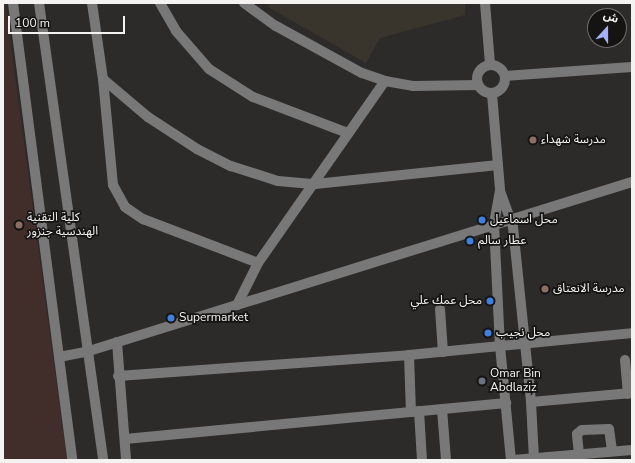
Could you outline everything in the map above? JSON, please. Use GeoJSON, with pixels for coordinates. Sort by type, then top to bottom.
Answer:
{"type":"FeatureCollection","features":[{"type":"Feature","properties":{"kind":"street"},"geometry":{"type":"LineString","coordinates":[[13,3],[72,460]]}},
{"type":"Feature","properties":{"kind":"street"},"geometry":{"type":"LineString","coordinates":[[39,3],[89,351],[103,460]]}},
{"type":"Feature","properties":{"kind":"street"},"geometry":{"type":"LineString","coordinates":[[92,3],[103,79],[113,185],[125,207],[144,219],[258,263]]}},
{"type":"Feature","properties":{"kind":"street"},"geometry":{"type":"LineString","coordinates":[[160,3],[176,31],[209,69],[253,97],[348,133]]}},
{"type":"Feature","properties":{"kind":"street"},"geometry":{"type":"LineString","coordinates":[[244,3],[307,44],[362,73],[385,81],[413,86],[478,85]]}},
{"type":"Feature","properties":{"kind":"street"},"geometry":{"type":"LineString","coordinates":[[485,3],[490,64]]}},
{"type":"Feature","properties":{"kind":"street"},"geometry":{"type":"LineString","coordinates":[[490,64],[497,65],[506,76],[505,85],[500,91],[492,94],[483,92],[478,85],[477,76],[481,68],[490,64]]}},
{"type":"Feature","properties":{"kind":"street"},"geometry":{"type":"LineString","coordinates":[[506,76],[632,67]]}},
{"type":"Feature","properties":{"kind":"street"},"geometry":{"type":"LineString","coordinates":[[103,79],[148,117],[198,149],[231,166],[278,181],[315,184],[498,165]]}},
{"type":"Feature","properties":{"kind":"street"},"geometry":{"type":"LineString","coordinates":[[237,305],[258,263],[315,184],[348,133],[385,81]]}},
{"type":"Feature","properties":{"kind":"street"},"geometry":{"type":"LineString","coordinates":[[492,94],[500,190],[510,219],[525,344],[531,402],[533,459]]}},
{"type":"Feature","properties":{"kind":"street"},"geometry":{"type":"LineString","coordinates":[[59,357],[89,351],[632,182]]}},
{"type":"Feature","properties":{"kind":"street"},"geometry":{"type":"LineString","coordinates":[[500,190],[494,224],[500,346],[512,460],[632,450]]}},
{"type":"Feature","properties":{"kind":"street"},"geometry":{"type":"LineString","coordinates":[[440,309],[443,352]]}},
{"type":"Feature","properties":{"kind":"street"},"geometry":{"type":"LineString","coordinates":[[118,376],[409,355],[632,333]]}},
{"type":"Feature","properties":{"kind":"street"},"geometry":{"type":"LineString","coordinates":[[117,342],[118,376],[126,460]]}},
{"type":"Feature","properties":{"kind":"street"},"geometry":{"type":"LineString","coordinates":[[409,355],[422,460]]}},
{"type":"Feature","properties":{"kind":"street"},"geometry":{"type":"LineString","coordinates":[[531,402],[630,393],[625,360]]}},
{"type":"Feature","properties":{"kind":"street"},"geometry":{"type":"LineString","coordinates":[[125,438],[506,403]]}},
{"type":"Feature","properties":{"kind":"street"},"geometry":{"type":"LineString","coordinates":[[442,409],[446,460]]}},
{"type":"Feature","properties":{"kind":"street"},"geometry":{"type":"LineString","coordinates":[[579,454],[577,434],[582,430],[608,429],[612,451]]}},
{"type":"Feature","properties":{"kind":"shaded area","name":"كلية التقنية الهندسية جنزور"},"geometry":{"type":"Polygon","coordinates":[[[3,3],[5,3],[67,460],[3,460],[3,3]]]}},
{"type":"Feature","properties":{"kind":"shaded area"},"geometry":{"type":"Polygon","coordinates":[[[270,3],[465,3],[465,15],[380,38],[366,63],[268,7],[270,3]]]}},
{"type":"Feature","properties":{"kind":"place","name":"مدرسة شهداء"},"geometry":{"type":"Point","coordinates":[533,140]}},
{"type":"Feature","properties":{"kind":"place","name":"محل اسماعيل"},"geometry":{"type":"Point","coordinates":[482,220]}},
{"type":"Feature","properties":{"kind":"place","name":"كلية التقنية الهندسية جنزور"},"geometry":{"type":"Point","coordinates":[19,225]}},
{"type":"Feature","properties":{"kind":"place","name":"عطار سالم"},"geometry":{"type":"Point","coordinates":[470,241]}},
{"type":"Feature","properties":{"kind":"place","name":"مدرسة الانعتاق"},"geometry":{"type":"Point","coordinates":[545,289]}},
{"type":"Feature","properties":{"kind":"place","name":"محل عمك علي"},"geometry":{"type":"Point","coordinates":[490,301]}},
{"type":"Feature","properties":{"kind":"place","name":"Supermarket"},"geometry":{"type":"Point","coordinates":[171,318]}},
{"type":"Feature","properties":{"kind":"place","name":"محل نجيب"},"geometry":{"type":"Point","coordinates":[488,333]}},
{"type":"Feature","properties":{"kind":"place","name":"Omar Bin Abdlaziz"},"geometry":{"type":"Point","coordinates":[482,381]}}]}
